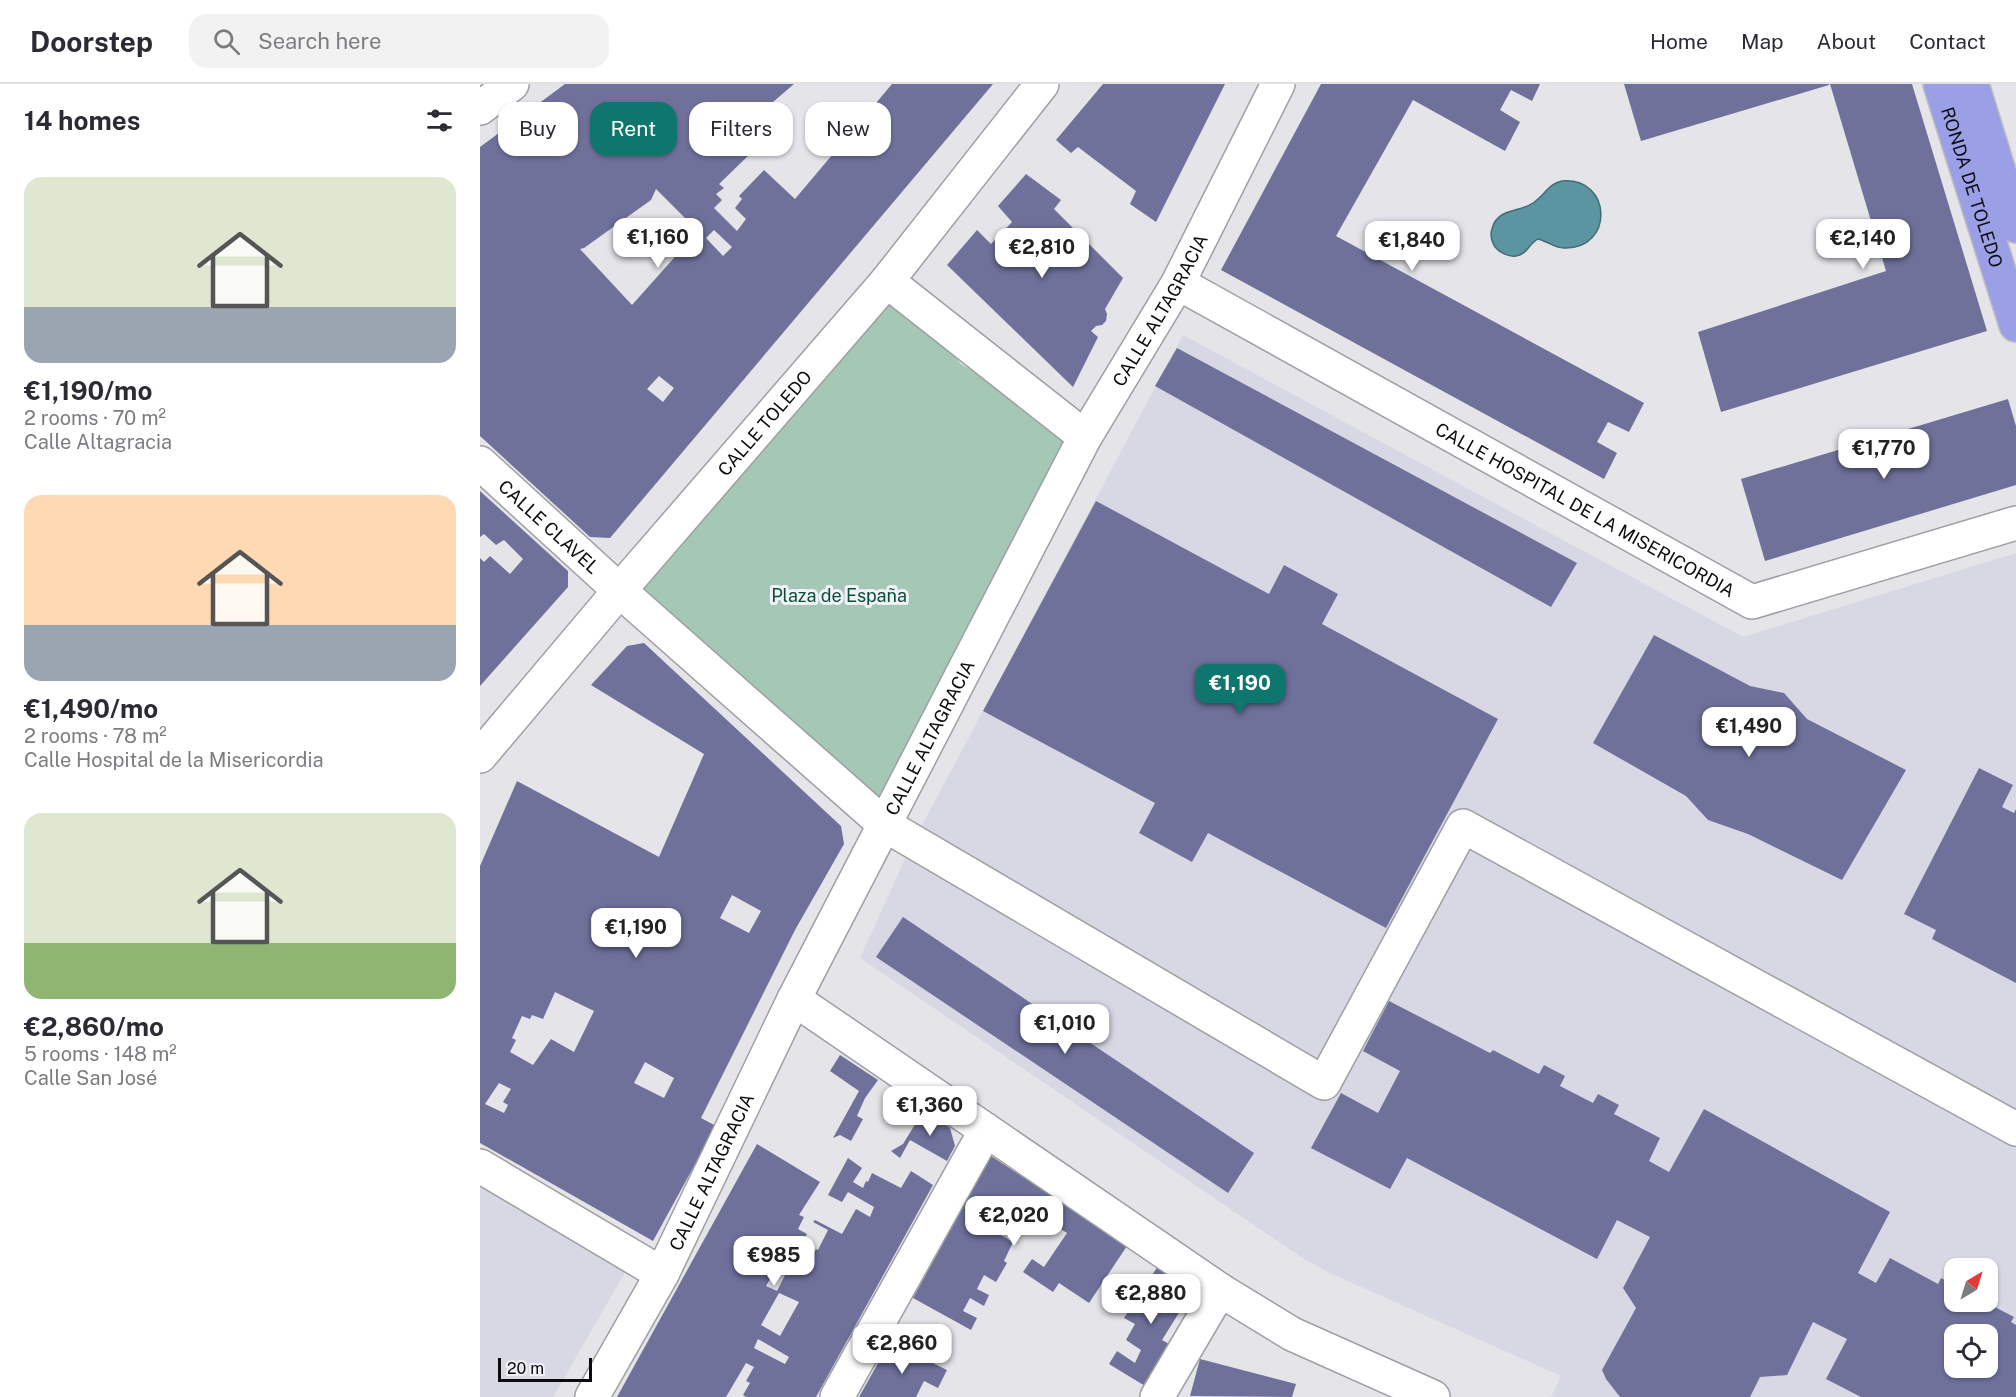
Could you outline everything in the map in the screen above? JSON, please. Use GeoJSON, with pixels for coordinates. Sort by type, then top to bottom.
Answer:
{"type":"FeatureCollection","features":[{"type":"Feature","properties":{"kind":"highway","name":"RONDA DE TOLEDO"},"geometry":{"type":"LineString","coordinates":[[1940,84],[2016,325]]}},
{"type":"Feature","properties":{"kind":"highway","name":"RONDA DE TOLEDO"},"geometry":{"type":"LineString","coordinates":[[1972,84],[2016,226]]}},
{"type":"Feature","properties":{"kind":"street","name":"CALLE TOLEDO"},"geometry":{"type":"LineString","coordinates":[[480,756],[887,281],[1042,84]]}},
{"type":"Feature","properties":{"kind":"street","name":"CALLE ALTAGRACIA"},"geometry":{"type":"LineString","coordinates":[[592,1397],[662,1274],[794,999],[1085,437],[1178,283],[1278,84]]}},
{"type":"Feature","properties":{"kind":"street"},"geometry":{"type":"LineString","coordinates":[[887,281],[1085,437]]}},
{"type":"Feature","properties":{"kind":"street","name":"CALLE HOSPITAL DE LA MISERICORDIA"},"geometry":{"type":"LineString","coordinates":[[1178,283],[1752,602],[2016,523]]}},
{"type":"Feature","properties":{"kind":"street","name":"CALLE CLAVEL"},"geometry":{"type":"LineString","coordinates":[[480,463],[620,591]]}},
{"type":"Feature","properties":{"kind":"street"},"geometry":{"type":"LineString","coordinates":[[620,591],[885,825],[1324,1083],[1463,826],[2016,1129]]}},
{"type":"Feature","properties":{"kind":"street"},"geometry":{"type":"LineString","coordinates":[[480,780],[501,732]]}},
{"type":"Feature","properties":{"kind":"street"},"geometry":{"type":"LineString","coordinates":[[794,999],[1220,1290],[1292,1334],[1433,1397]]}},
{"type":"Feature","properties":{"kind":"street"},"geometry":{"type":"LineString","coordinates":[[837,1397],[986,1130]]}},
{"type":"Feature","properties":{"kind":"street"},"geometry":{"type":"LineString","coordinates":[[480,1166],[662,1274]]}},
{"type":"Feature","properties":{"kind":"street"},"geometry":{"type":"LineString","coordinates":[[1157,1397],[1220,1290]]}},
{"type":"Feature","properties":{"kind":"shaded area"},"geometry":{"type":"Polygon","coordinates":[[[1183,335],[1743,637],[2016,553],[2016,1397],[1551,1397],[1561,1376],[1328,1272],[1301,1257],[860,958],[911,846],[1183,335]]]}},
{"type":"Feature","properties":{"kind":"shaded area"},"geometry":{"type":"Polygon","coordinates":[[[480,1183],[627,1269],[553,1397],[480,1397],[480,1183]]]}},
{"type":"Feature","properties":{"kind":"green space","name":"Plaza de España"},"geometry":{"type":"Polygon","coordinates":[[[887,281],[961,364],[1085,437],[1020,563],[876,801],[636,592],[887,281]]]}},
{"type":"Feature","properties":{"kind":"water"},"geometry":{"type":"Polygon","coordinates":[[[1562,181],[1579,183],[1591,190],[1598,201],[1601,214],[1599,227],[1592,238],[1580,246],[1564,248],[1538,239],[1523,253],[1516,256],[1502,253],[1497,249],[1491,234],[1498,217],[1533,203],[1550,187],[1562,181]]]}},
{"type":"Feature","properties":{"kind":"building"},"geometry":{"type":"Polygon","coordinates":[[[565,84],[794,84],[773,102],[689,102],[689,156],[748,156],[719,184],[724,188],[716,194],[722,200],[714,208],[737,231],[746,219],[735,208],[742,199],[739,196],[764,170],[795,199],[831,156],[891,156],[891,102],[877,102],[892,84],[993,84],[610,538],[590,537],[480,436],[480,147],[498,134],[498,156],[578,156],[578,102],[541,102],[565,84]],[[656,189],[651,200],[580,249],[632,305],[698,231],[656,189]],[[714,230],[706,238],[723,256],[732,247],[714,230]],[[659,376],[647,389],[663,402],[674,388],[659,376]]]}},
{"type":"Feature","properties":{"kind":"building"},"geometry":{"type":"Polygon","coordinates":[[[1103,84],[1225,84],[1156,222],[1130,204],[1136,191],[1078,147],[1071,153],[1056,140],[1103,84]]]}},
{"type":"Feature","properties":{"kind":"building"},"geometry":{"type":"Polygon","coordinates":[[[1321,84],[1540,84],[1532,101],[1511,90],[1500,110],[1520,122],[1505,151],[1413,100],[1336,236],[1644,403],[1629,432],[1608,422],[1597,442],[1617,453],[1604,479],[1221,270],[1321,84]]]}},
{"type":"Feature","properties":{"kind":"building"},"geometry":{"type":"Polygon","coordinates":[[[1624,84],[1829,84],[1829,85],[1641,141],[1624,84]]]}},
{"type":"Feature","properties":{"kind":"building"},"geometry":{"type":"Polygon","coordinates":[[[1830,84],[1912,84],[1987,331],[1721,412],[1698,332],[1886,271],[1830,84]]]}},
{"type":"Feature","properties":{"kind":"building"},"geometry":{"type":"Polygon","coordinates":[[[1026,174],[1061,200],[1054,209],[1123,278],[1105,309],[1106,321],[1091,331],[1098,337],[1073,387],[947,265],[977,230],[991,244],[1012,222],[998,206],[1026,174]]]}},
{"type":"Feature","properties":{"kind":"building"},"geometry":{"type":"Polygon","coordinates":[[[1177,348],[1577,563],[1551,607],[1155,386],[1177,348]]]}},
{"type":"Feature","properties":{"kind":"building"},"geometry":{"type":"Polygon","coordinates":[[[2008,399],[2016,426],[2016,485],[1765,561],[1741,479],[2008,399]]]}},
{"type":"Feature","properties":{"kind":"building"},"geometry":{"type":"Polygon","coordinates":[[[480,491],[568,571],[568,587],[480,686],[480,558],[484,562],[490,556],[510,574],[523,559],[504,540],[496,545],[484,534],[480,537],[480,491]]]}},
{"type":"Feature","properties":{"kind":"building"},"geometry":{"type":"Polygon","coordinates":[[[1096,501],[1269,594],[1284,565],[1338,594],[1322,624],[1498,719],[1386,928],[1208,833],[1192,862],[1139,833],[1155,803],[983,711],[1096,501]]]}},
{"type":"Feature","properties":{"kind":"building"},"geometry":{"type":"Polygon","coordinates":[[[1654,635],[1750,686],[1784,693],[1807,719],[1906,770],[1842,880],[1748,834],[1708,820],[1686,796],[1593,743],[1654,635]]]}},
{"type":"Feature","properties":{"kind":"building"},"geometry":{"type":"Polygon","coordinates":[[[644,643],[841,826],[844,844],[795,930],[701,1118],[716,1126],[653,1241],[480,1143],[480,866],[517,781],[659,857],[704,754],[591,685],[627,646],[644,643]],[[732,895],[720,918],[749,933],[761,911],[732,895]],[[555,992],[543,1019],[532,1015],[530,1019],[522,1016],[512,1038],[516,1040],[510,1052],[533,1065],[551,1039],[574,1052],[594,1011],[555,992]],[[645,1062],[634,1083],[664,1098],[674,1078],[645,1062]],[[499,1083],[485,1104],[504,1113],[508,1105],[503,1102],[511,1089],[499,1083]]]}},
{"type":"Feature","properties":{"kind":"building"},"geometry":{"type":"Polygon","coordinates":[[[1979,768],[2013,785],[2002,807],[2014,813],[2016,809],[2016,983],[1932,939],[1936,930],[1904,914],[1979,768]]]}},
{"type":"Feature","properties":{"kind":"building"},"geometry":{"type":"Polygon","coordinates":[[[903,917],[1254,1153],[1228,1193],[876,957],[903,917]]]}},
{"type":"Feature","properties":{"kind":"building"},"geometry":{"type":"Polygon","coordinates":[[[1389,1001],[1490,1053],[1493,1050],[1539,1074],[1544,1065],[1565,1076],[1560,1086],[1593,1103],[1598,1094],[1619,1105],[1614,1114],[1660,1138],[1649,1161],[1669,1172],[1704,1109],[1890,1212],[1858,1273],[1876,1283],[1890,1258],[1938,1284],[1941,1278],[1944,1280],[1944,1312],[1998,1312],[1998,1309],[2014,1317],[2011,1322],[2016,1325],[2016,1397],[1861,1397],[1826,1379],[1847,1339],[1813,1322],[1787,1375],[1760,1377],[1750,1397],[1620,1397],[1602,1370],[1636,1308],[1623,1288],[1650,1237],[1617,1220],[1597,1259],[1407,1158],[1390,1189],[1311,1148],[1341,1093],[1378,1113],[1400,1071],[1363,1051],[1389,1001]]]}},
{"type":"Feature","properties":{"kind":"building"},"geometry":{"type":"Polygon","coordinates":[[[840,1055],[878,1080],[865,1098],[857,1116],[863,1119],[851,1141],[840,1135],[833,1138],[859,1091],[830,1071],[840,1055]]]}},
{"type":"Feature","properties":{"kind":"building"},"geometry":{"type":"Polygon","coordinates":[[[924,1110],[950,1128],[955,1146],[947,1161],[910,1140],[900,1158],[891,1151],[903,1144],[924,1110]]]}},
{"type":"Feature","properties":{"kind":"building"},"geometry":{"type":"Polygon","coordinates":[[[757,1144],[820,1182],[799,1215],[804,1217],[798,1229],[807,1234],[792,1261],[783,1256],[766,1286],[777,1291],[790,1265],[804,1273],[816,1249],[818,1250],[828,1230],[813,1222],[815,1220],[842,1234],[856,1209],[870,1217],[874,1207],[848,1192],[842,1202],[828,1195],[848,1158],[862,1168],[853,1182],[863,1188],[872,1173],[901,1188],[911,1171],[933,1185],[816,1397],[746,1397],[743,1395],[750,1383],[746,1381],[754,1367],[746,1363],[726,1397],[617,1397],[757,1144]],[[779,1293],[761,1325],[780,1336],[799,1302],[779,1293]],[[758,1339],[754,1348],[785,1364],[789,1357],[758,1339]]]}},
{"type":"Feature","properties":{"kind":"building"},"geometry":{"type":"Polygon","coordinates":[[[991,1156],[1127,1246],[1089,1303],[1059,1283],[1053,1292],[1023,1272],[1032,1259],[1044,1267],[1067,1233],[1053,1224],[1047,1234],[994,1200],[980,1223],[1013,1242],[1004,1261],[1007,1263],[996,1282],[984,1275],[977,1289],[989,1295],[984,1306],[970,1298],[963,1311],[977,1318],[971,1330],[913,1298],[991,1156]]]}},
{"type":"Feature","properties":{"kind":"building"},"geometry":{"type":"Polygon","coordinates":[[[1158,1266],[1181,1282],[1185,1303],[1162,1340],[1171,1345],[1145,1386],[1109,1364],[1117,1351],[1135,1363],[1141,1350],[1126,1340],[1135,1324],[1124,1318],[1158,1266]]]}},
{"type":"Feature","properties":{"kind":"building"},"geometry":{"type":"Polygon","coordinates":[[[890,1342],[947,1370],[938,1388],[924,1381],[916,1397],[859,1397],[890,1342]]]}},
{"type":"Feature","properties":{"kind":"building"},"geometry":{"type":"Polygon","coordinates":[[[1200,1359],[1296,1384],[1292,1397],[1190,1396],[1200,1359]]]}}]}
